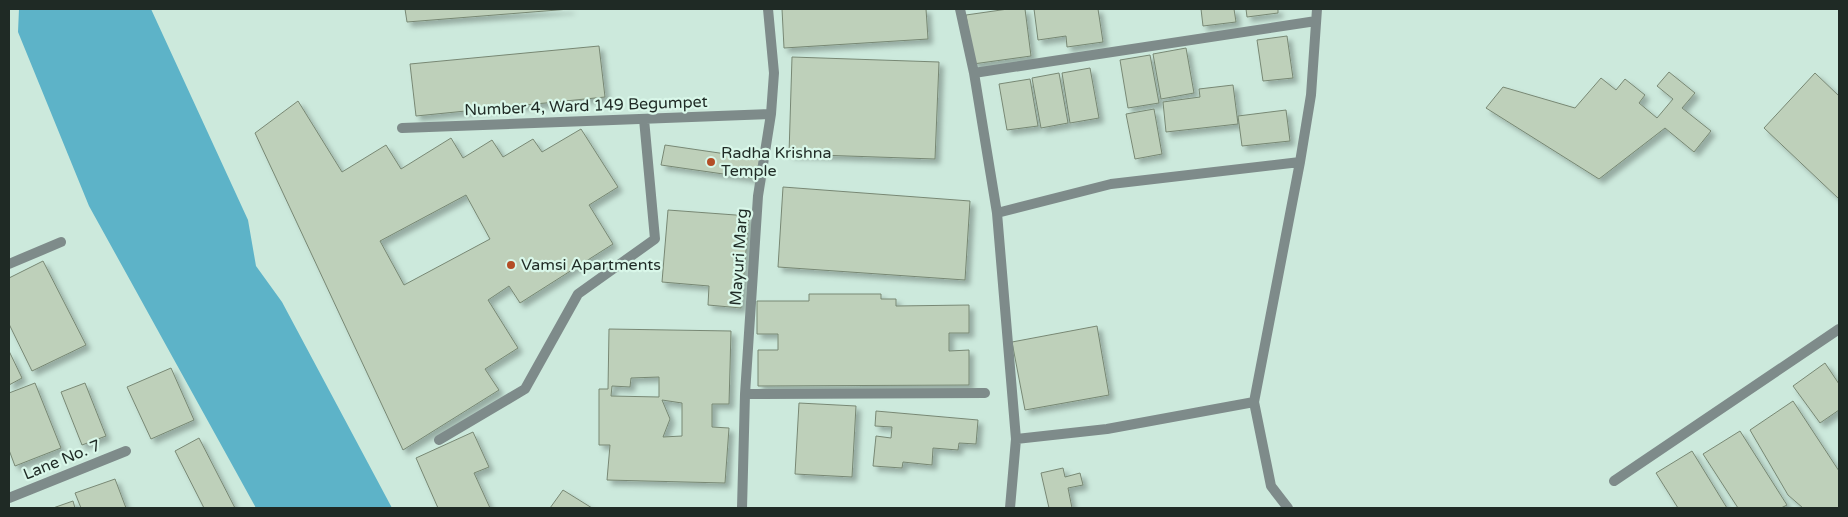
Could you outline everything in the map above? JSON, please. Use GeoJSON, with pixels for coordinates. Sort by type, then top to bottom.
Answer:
{"type":"FeatureCollection","features":[{"type":"Feature","properties":{"kind":"street","name":"Mayuri Marg"},"geometry":{"type":"LineString","coordinates":[[742,508],[744,394],[758,196],[771,114],[774,73],[768,9]]}},
{"type":"Feature","properties":{"kind":"street"},"geometry":{"type":"LineString","coordinates":[[960,9],[974,74],[997,213],[1016,440],[1010,508]]}},
{"type":"Feature","properties":{"kind":"street"},"geometry":{"type":"LineString","coordinates":[[1288,508],[1271,486],[1254,402],[1311,95],[1317,9]]}},
{"type":"Feature","properties":{"kind":"street"},"geometry":{"type":"LineString","coordinates":[[974,74],[1316,21]]}},
{"type":"Feature","properties":{"kind":"street","name":"Number 4, Ward 149 Begumpet"},"geometry":{"type":"LineString","coordinates":[[402,128],[771,114]]}},
{"type":"Feature","properties":{"kind":"street"},"geometry":{"type":"LineString","coordinates":[[439,440],[525,389],[578,294],[655,239],[644,119]]}},
{"type":"Feature","properties":{"kind":"street"},"geometry":{"type":"LineString","coordinates":[[997,213],[1112,184],[1300,162]]}},
{"type":"Feature","properties":{"kind":"street"},"geometry":{"type":"LineString","coordinates":[[9,264],[61,242]]}},
{"type":"Feature","properties":{"kind":"street"},"geometry":{"type":"LineString","coordinates":[[1614,481],[1839,329]]}},
{"type":"Feature","properties":{"kind":"street"},"geometry":{"type":"LineString","coordinates":[[744,394],[985,393]]}},
{"type":"Feature","properties":{"kind":"street"},"geometry":{"type":"LineString","coordinates":[[1016,440],[1107,429],[1254,402]]}},
{"type":"Feature","properties":{"kind":"street","name":"Lane No. 7"},"geometry":{"type":"LineString","coordinates":[[9,498],[126,451]]}},
{"type":"Feature","properties":{"kind":"water"},"geometry":{"type":"Polygon","coordinates":[[[19,9],[151,9],[248,220],[256,266],[282,302],[392,508],[256,508],[89,206],[18,32],[19,9]]]}},
{"type":"Feature","properties":{"kind":"building"},"geometry":{"type":"Polygon","coordinates":[[[405,9],[570,9],[407,22],[405,9]]]}},
{"type":"Feature","properties":{"kind":"building"},"geometry":{"type":"Polygon","coordinates":[[[782,9],[926,9],[928,39],[784,48],[782,9]]]}},
{"type":"Feature","properties":{"kind":"building"},"geometry":{"type":"Polygon","coordinates":[[[1008,9],[1025,9],[1031,56],[973,64],[966,15],[1008,9]]]}},
{"type":"Feature","properties":{"kind":"building"},"geometry":{"type":"Polygon","coordinates":[[[1034,9],[1098,9],[1103,42],[1067,47],[1066,36],[1038,40],[1034,9]]]}},
{"type":"Feature","properties":{"kind":"building"},"geometry":{"type":"Polygon","coordinates":[[[1201,9],[1234,9],[1236,22],[1203,26],[1201,9]]]}},
{"type":"Feature","properties":{"kind":"building"},"geometry":{"type":"Polygon","coordinates":[[[1246,9],[1278,9],[1278,13],[1247,17],[1246,9]]]}},
{"type":"Feature","properties":{"kind":"building"},"geometry":{"type":"Polygon","coordinates":[[[1287,36],[1293,78],[1263,81],[1257,40],[1287,36]]]}},
{"type":"Feature","properties":{"kind":"building"},"geometry":{"type":"Polygon","coordinates":[[[599,46],[605,97],[416,116],[410,64],[599,46]]]}},
{"type":"Feature","properties":{"kind":"building"},"geometry":{"type":"Polygon","coordinates":[[[1186,48],[1194,93],[1161,99],[1153,54],[1186,48]]]}},
{"type":"Feature","properties":{"kind":"building"},"geometry":{"type":"Polygon","coordinates":[[[1150,55],[1159,103],[1128,108],[1120,60],[1150,55]]]}},
{"type":"Feature","properties":{"kind":"building"},"geometry":{"type":"Polygon","coordinates":[[[792,57],[939,62],[935,159],[789,154],[792,57]]]}},
{"type":"Feature","properties":{"kind":"building"},"geometry":{"type":"Polygon","coordinates":[[[1090,68],[1099,118],[1070,123],[1062,73],[1090,68]]]}},
{"type":"Feature","properties":{"kind":"building"},"geometry":{"type":"Polygon","coordinates":[[[1669,72],[1695,93],[1682,108],[1711,131],[1694,152],[1665,128],[1599,179],[1486,108],[1503,87],[1575,108],[1601,78],[1616,90],[1625,79],[1645,95],[1639,103],[1657,118],[1673,99],[1657,86],[1669,72]]]}},
{"type":"Feature","properties":{"kind":"building"},"geometry":{"type":"Polygon","coordinates":[[[1059,73],[1068,123],[1041,128],[1032,78],[1059,73]]]}},
{"type":"Feature","properties":{"kind":"building"},"geometry":{"type":"Polygon","coordinates":[[[1815,73],[1839,96],[1839,199],[1764,128],[1815,73]]]}},
{"type":"Feature","properties":{"kind":"building"},"geometry":{"type":"Polygon","coordinates":[[[1030,79],[1038,126],[1007,130],[999,84],[1030,79]]]}},
{"type":"Feature","properties":{"kind":"building"},"geometry":{"type":"Polygon","coordinates":[[[1233,85],[1238,124],[1166,132],[1163,102],[1200,97],[1199,89],[1233,85]]]}},
{"type":"Feature","properties":{"kind":"building","name":"Vamsi Apartments"},"geometry":{"type":"Polygon","coordinates":[[[298,101],[342,172],[386,145],[401,169],[451,138],[463,158],[492,140],[503,157],[533,139],[542,152],[581,129],[618,187],[589,205],[613,244],[520,303],[509,286],[488,300],[518,348],[485,369],[499,390],[403,450],[255,133],[298,101]],[[466,195],[380,241],[404,285],[490,239],[466,195]]]}},
{"type":"Feature","properties":{"kind":"building"},"geometry":{"type":"Polygon","coordinates":[[[1154,109],[1162,154],[1135,159],[1126,114],[1154,109]]]}},
{"type":"Feature","properties":{"kind":"building"},"geometry":{"type":"Polygon","coordinates":[[[1286,110],[1290,141],[1242,146],[1238,116],[1286,110]]]}},
{"type":"Feature","properties":{"kind":"building","name":"Radha Krishna Temple"},"geometry":{"type":"Polygon","coordinates":[[[665,145],[760,159],[758,179],[661,165],[665,145]]]}},
{"type":"Feature","properties":{"kind":"building"},"geometry":{"type":"Polygon","coordinates":[[[783,187],[970,201],[965,280],[778,267],[783,187]]]}},
{"type":"Feature","properties":{"kind":"building"},"geometry":{"type":"Polygon","coordinates":[[[668,210],[749,216],[741,308],[708,305],[709,286],[662,282],[668,210]]]}},
{"type":"Feature","properties":{"kind":"building"},"geometry":{"type":"Polygon","coordinates":[[[43,261],[86,345],[32,371],[9,324],[9,278],[43,261]]]}},
{"type":"Feature","properties":{"kind":"building"},"geometry":{"type":"Polygon","coordinates":[[[809,294],[881,294],[881,299],[896,299],[896,306],[969,305],[969,333],[949,333],[949,351],[969,350],[969,385],[758,386],[758,350],[778,350],[778,334],[757,334],[757,301],[809,301],[809,294]]]}},
{"type":"Feature","properties":{"kind":"building"},"geometry":{"type":"Polygon","coordinates":[[[1097,326],[1109,395],[1025,410],[1012,342],[1097,326]]]}},
{"type":"Feature","properties":{"kind":"building"},"geometry":{"type":"Polygon","coordinates":[[[609,329],[731,331],[729,404],[712,404],[712,427],[729,428],[725,483],[607,480],[610,445],[599,445],[599,389],[608,389],[609,329]],[[659,377],[631,378],[630,387],[612,386],[611,396],[659,397],[659,377]],[[662,400],[670,419],[663,437],[682,436],[682,403],[662,400]]]}},
{"type":"Feature","properties":{"kind":"building"},"geometry":{"type":"Polygon","coordinates":[[[9,351],[22,378],[9,385],[9,351]]]}},
{"type":"Feature","properties":{"kind":"building"},"geometry":{"type":"Polygon","coordinates":[[[1825,363],[1839,384],[1839,410],[1820,423],[1793,386],[1825,363]]]}},
{"type":"Feature","properties":{"kind":"building"},"geometry":{"type":"Polygon","coordinates":[[[171,368],[194,420],[151,439],[127,387],[171,368]]]}},
{"type":"Feature","properties":{"kind":"building"},"geometry":{"type":"Polygon","coordinates":[[[35,383],[61,448],[15,466],[9,450],[9,393],[35,383]]]}},
{"type":"Feature","properties":{"kind":"building"},"geometry":{"type":"Polygon","coordinates":[[[85,383],[106,436],[82,445],[61,392],[85,383]]]}},
{"type":"Feature","properties":{"kind":"building"},"geometry":{"type":"Polygon","coordinates":[[[1793,401],[1839,471],[1839,508],[1803,508],[1788,495],[1750,430],[1793,401]]]}},
{"type":"Feature","properties":{"kind":"building"},"geometry":{"type":"Polygon","coordinates":[[[799,403],[856,406],[852,477],[795,474],[799,403]]]}},
{"type":"Feature","properties":{"kind":"building"},"geometry":{"type":"Polygon","coordinates":[[[876,411],[978,420],[976,444],[959,443],[958,450],[933,448],[932,465],[903,462],[902,468],[873,466],[876,436],[891,438],[892,427],[875,426],[876,411]]]}},
{"type":"Feature","properties":{"kind":"building"},"geometry":{"type":"Polygon","coordinates":[[[1740,431],[1787,505],[1781,508],[1738,508],[1703,454],[1740,431]]]}},
{"type":"Feature","properties":{"kind":"building"},"geometry":{"type":"Polygon","coordinates":[[[473,432],[489,467],[474,473],[490,508],[438,508],[416,458],[473,432]]]}},
{"type":"Feature","properties":{"kind":"building"},"geometry":{"type":"Polygon","coordinates":[[[199,438],[235,508],[204,508],[175,451],[199,438]]]}},
{"type":"Feature","properties":{"kind":"building"},"geometry":{"type":"Polygon","coordinates":[[[1692,451],[1727,508],[1678,508],[1656,473],[1692,451]]]}},
{"type":"Feature","properties":{"kind":"building"},"geometry":{"type":"Polygon","coordinates":[[[1063,468],[1065,477],[1080,473],[1083,485],[1068,488],[1072,508],[1049,508],[1041,473],[1063,468]]]}},
{"type":"Feature","properties":{"kind":"building"},"geometry":{"type":"Polygon","coordinates":[[[115,479],[126,508],[81,508],[75,493],[115,479]]]}},
{"type":"Feature","properties":{"kind":"building"},"geometry":{"type":"Polygon","coordinates":[[[563,490],[592,508],[550,508],[563,490]]]}},
{"type":"Feature","properties":{"kind":"building"},"geometry":{"type":"Polygon","coordinates":[[[73,501],[75,508],[53,508],[73,501]]]}},
{"type":"Feature","properties":{"kind":"place","name":"Radha Krishna Temple"},"geometry":{"type":"Point","coordinates":[711,162]}},
{"type":"Feature","properties":{"kind":"place","name":"Vamsi Apartments"},"geometry":{"type":"Point","coordinates":[511,265]}}]}
